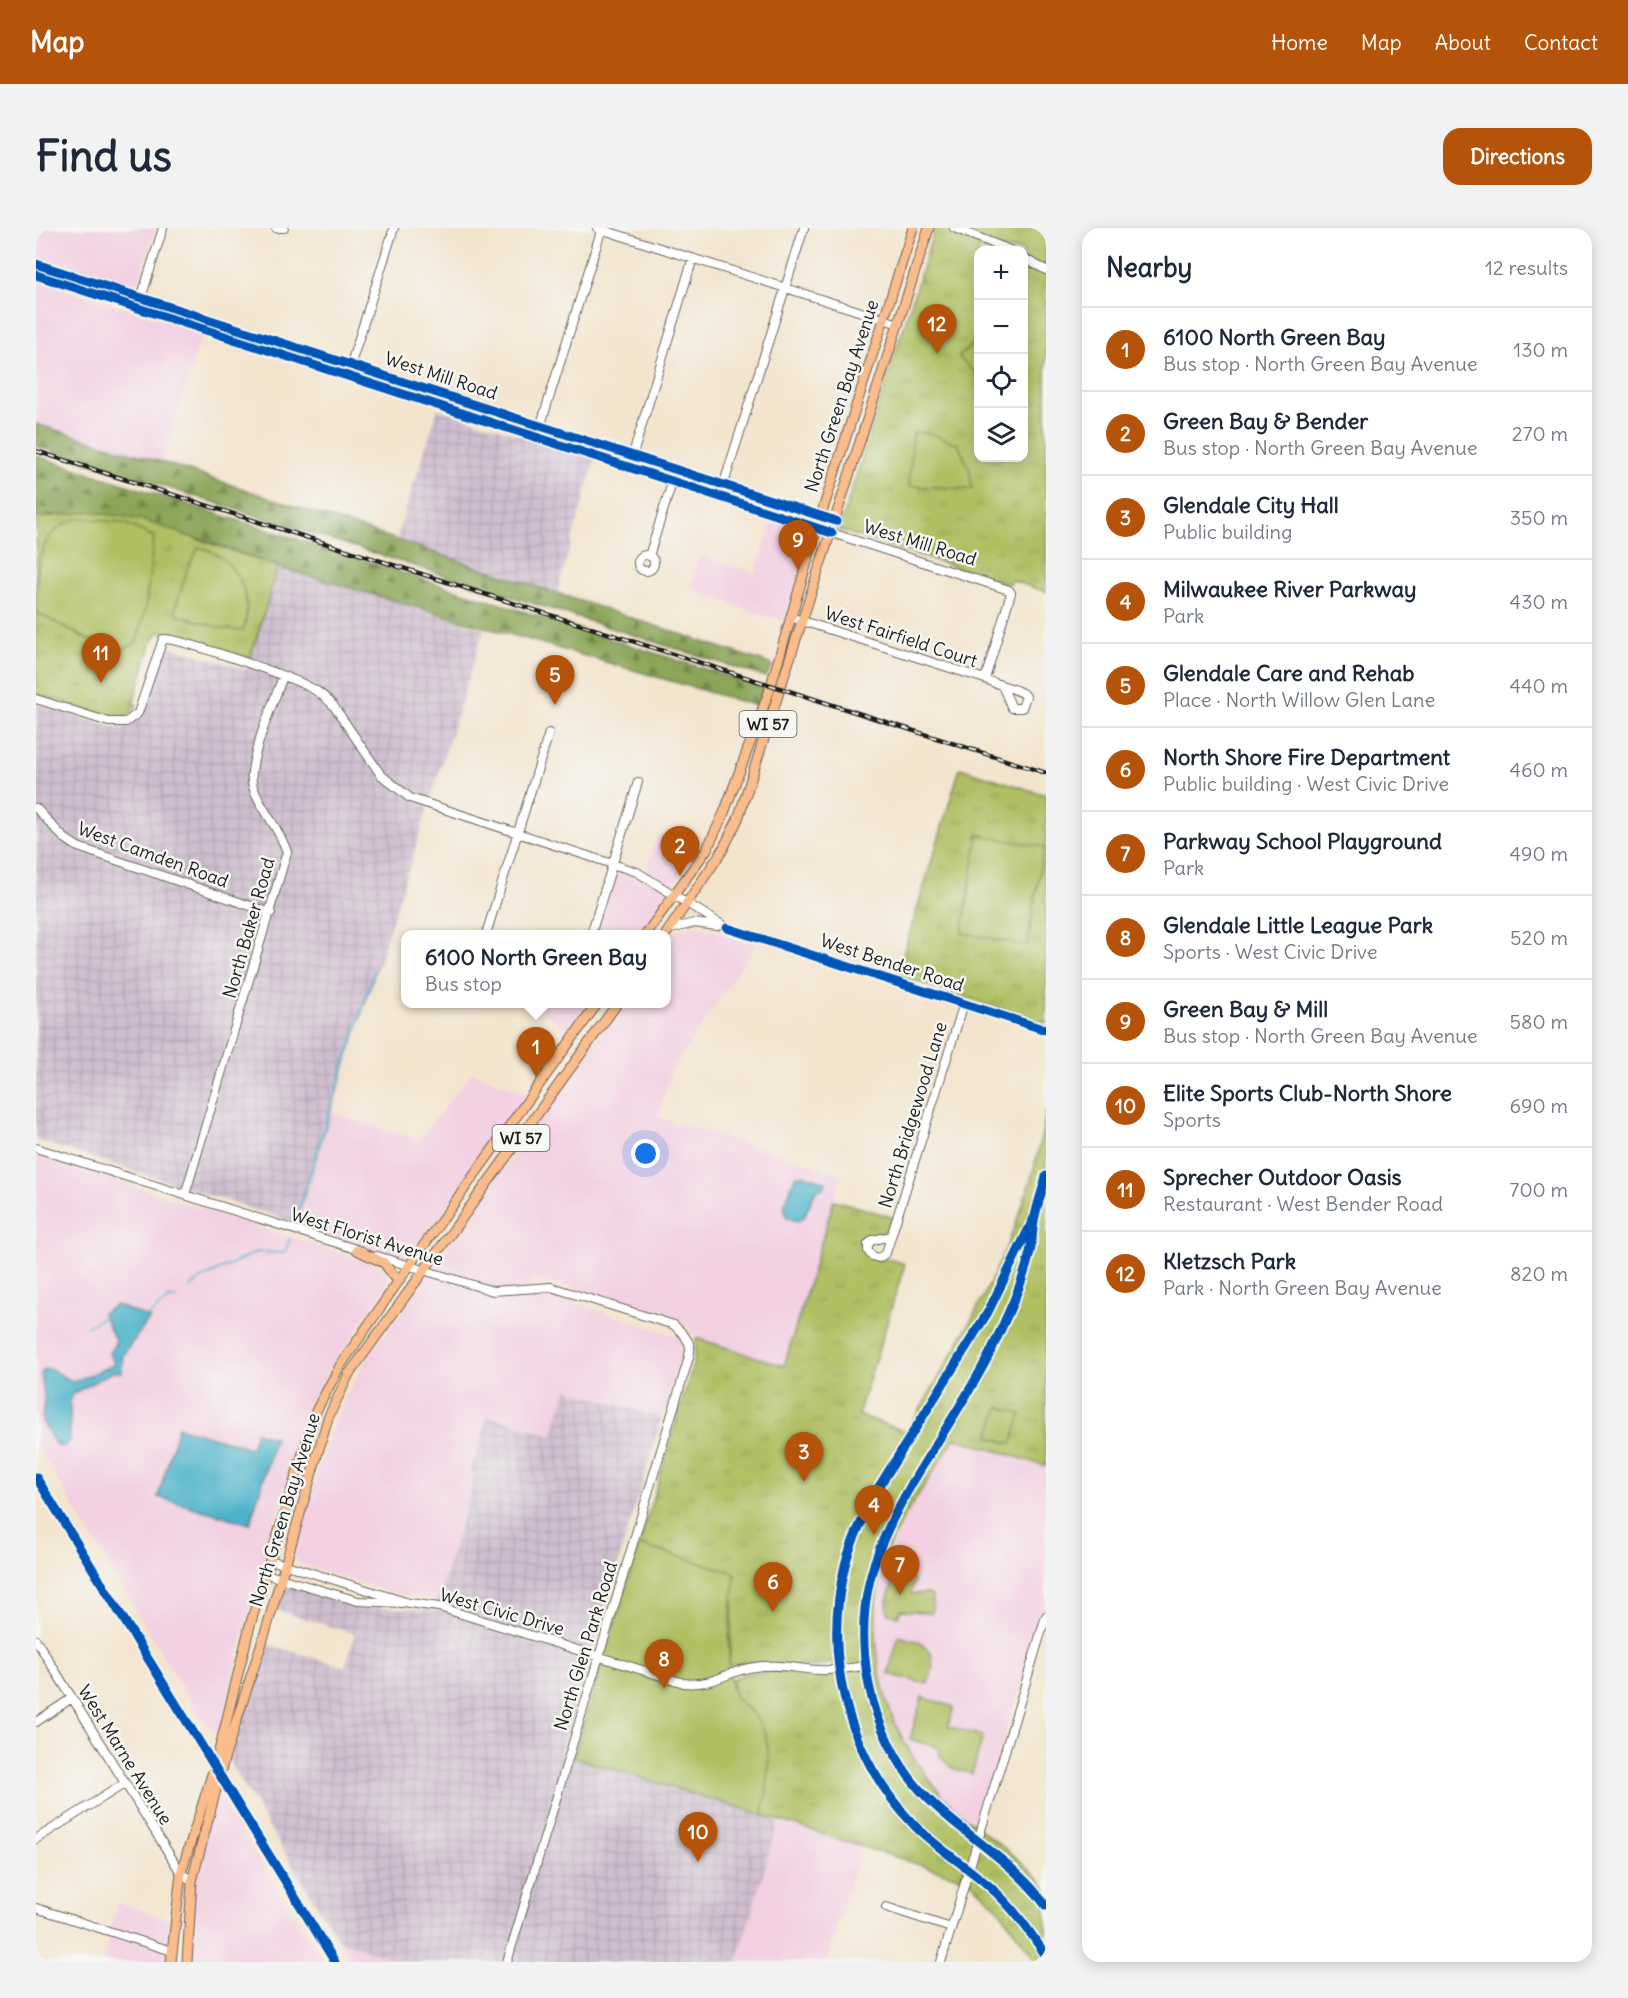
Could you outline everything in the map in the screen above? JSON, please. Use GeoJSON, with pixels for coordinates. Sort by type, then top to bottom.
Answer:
{"type":"FeatureCollection","features":[{"type":"Feature","properties":{"kind":"main road","name":"North Green Bay Avenue"},"geometry":{"type":"LineString","coordinates":[[649,930],[707,849],[724,813],[769,692],[817,528],[913,228]]}},
{"type":"Feature","properties":{"kind":"main road","name":"North Green Bay Avenue"},"geometry":{"type":"LineString","coordinates":[[669,930],[722,851],[738,819],[929,228]]}},
{"type":"Feature","properties":{"kind":"main road","name":"West Mill Road"},"geometry":{"type":"LineString","coordinates":[[36,264],[836,521]]}},
{"type":"Feature","properties":{"kind":"main road","name":"West Mill Road"},"geometry":{"type":"LineString","coordinates":[[36,275],[832,533]]}},
{"type":"Feature","properties":{"kind":"main road","name":"North Green Bay Avenue"},"geometry":{"type":"LineString","coordinates":[[171,1962],[181,1874],[218,1755],[270,1560],[316,1411],[340,1366],[398,1281],[594,1008]]}},
{"type":"Feature","properties":{"kind":"main road","name":"North Green Bay Avenue"},"geometry":{"type":"LineString","coordinates":[[187,1962],[192,1881],[224,1759],[328,1418],[349,1374],[614,1008]]}},
{"type":"Feature","properties":{"kind":"main road"},"geometry":{"type":"LineString","coordinates":[[460,1195],[473,1204]]}},
{"type":"Feature","properties":{"kind":"main road"},"geometry":{"type":"LineString","coordinates":[[451,1206],[465,1216]]}},
{"type":"Feature","properties":{"kind":"main road"},"geometry":{"type":"LineString","coordinates":[[357,1250],[384,1263],[398,1281]]}},
{"type":"Feature","properties":{"kind":"street"},"geometry":{"type":"LineString","coordinates":[[138,308],[163,228]]}},
{"type":"Feature","properties":{"kind":"street"},"geometry":{"type":"LineString","coordinates":[[276,228],[284,228]]}},
{"type":"Feature","properties":{"kind":"street"},"geometry":{"type":"LineString","coordinates":[[347,376],[394,228]]}},
{"type":"Feature","properties":{"kind":"street"},"geometry":{"type":"LineString","coordinates":[[537,437],[600,228],[899,324]]}},
{"type":"Feature","properties":{"kind":"street"},"geometry":{"type":"LineString","coordinates":[[720,496],[804,228]]}},
{"type":"Feature","properties":{"kind":"street"},"geometry":{"type":"LineString","coordinates":[[954,228],[1000,246]]}},
{"type":"Feature","properties":{"kind":"street"},"geometry":{"type":"LineString","coordinates":[[629,467],[693,258]]}},
{"type":"Feature","properties":{"kind":"street"},"geometry":{"type":"LineString","coordinates":[[1028,261],[1046,270]]}},
{"type":"Feature","properties":{"kind":"street"},"geometry":{"type":"LineString","coordinates":[[649,555],[676,470]]}},
{"type":"Feature","properties":{"kind":"street","name":"West Mill Road"},"geometry":{"type":"LineString","coordinates":[[832,533],[1006,588],[1011,593],[985,679]]}},
{"type":"Feature","properties":{"kind":"street","name":"West Fairfield Court"},"geometry":{"type":"LineString","coordinates":[[790,617],[985,679],[1003,688]]}},
{"type":"Feature","properties":{"kind":"street","name":"West Bender Road"},"geometry":{"type":"LineString","coordinates":[[36,699],[109,722],[126,722],[138,713],[159,645],[166,639],[283,676],[313,688],[328,700],[381,775],[400,793],[421,803],[613,864],[648,878],[673,897],[727,928],[1046,1030]]}},
{"type":"Feature","properties":{"kind":"street","name":"North Baker Road"},"geometry":{"type":"LineString","coordinates":[[185,1195],[271,913],[287,852],[280,832],[252,785],[253,766],[283,676]]}},
{"type":"Feature","properties":{"kind":"street"},"geometry":{"type":"LineString","coordinates":[[488,930],[549,733]]}},
{"type":"Feature","properties":{"kind":"street"},"geometry":{"type":"LineString","coordinates":[[592,930],[638,782]]}},
{"type":"Feature","properties":{"kind":"street","name":"West Camden Road"},"geometry":{"type":"LineString","coordinates":[[36,808],[63,837],[78,847],[271,913]]}},
{"type":"Feature","properties":{"kind":"street"},"geometry":{"type":"LineString","coordinates":[[671,931],[694,923],[727,928]]}},
{"type":"Feature","properties":{"kind":"street"},"geometry":{"type":"LineString","coordinates":[[490,924],[492,930]]}},
{"type":"Feature","properties":{"kind":"street","name":"North Bridgewood Lane"},"geometry":{"type":"LineString","coordinates":[[891,1236],[964,1003]]}},
{"type":"Feature","properties":{"kind":"street","name":"West Florist Avenue"},"geometry":{"type":"LineString","coordinates":[[36,1148],[493,1291],[551,1287],[674,1326],[689,1338]]}},
{"type":"Feature","properties":{"kind":"street"},"geometry":{"type":"LineString","coordinates":[[1046,1176],[1035,1216],[1030,1253],[992,1348],[972,1387],[883,1538],[866,1598],[865,1666],[880,1722],[903,1768],[944,1816],[1024,1880],[1046,1906]]}},
{"type":"Feature","properties":{"kind":"street"},"geometry":{"type":"LineString","coordinates":[[1035,1216],[988,1312],[877,1490],[862,1520],[846,1564],[839,1596],[836,1638],[838,1670],[854,1733],[877,1778],[915,1826],[969,1869],[1009,1906],[1046,1956]]}},
{"type":"Feature","properties":{"kind":"street","name":"North Glen Park Road"},"geometry":{"type":"LineString","coordinates":[[507,1962],[597,1656],[684,1377],[691,1352],[689,1338]]}},
{"type":"Feature","properties":{"kind":"street","name":"West Civic Drive"},"geometry":{"type":"LineString","coordinates":[[270,1560],[409,1603]]}},
{"type":"Feature","properties":{"kind":"street","name":"West Civic Drive"},"geometry":{"type":"LineString","coordinates":[[266,1574],[358,1601],[439,1607],[684,1683],[700,1685],[757,1666],[838,1670],[865,1666]]}},
{"type":"Feature","properties":{"kind":"street"},"geometry":{"type":"LineString","coordinates":[[941,1962],[1046,1616]]}},
{"type":"Feature","properties":{"kind":"street","name":"West Marne Avenue"},"geometry":{"type":"LineString","coordinates":[[36,1640],[181,1874],[192,1881]]}},
{"type":"Feature","properties":{"kind":"street"},"geometry":{"type":"LineString","coordinates":[[36,1722],[72,1698]]}},
{"type":"Feature","properties":{"kind":"street"},"geometry":{"type":"LineString","coordinates":[[36,1839],[124,1784]]}},
{"type":"Feature","properties":{"kind":"street"},"geometry":{"type":"LineString","coordinates":[[886,1907],[951,1928]]}},
{"type":"Feature","properties":{"kind":"street"},"geometry":{"type":"LineString","coordinates":[[36,1908],[172,1951]]}},
{"type":"Feature","properties":{"kind":"shaded area"},"geometry":{"type":"Polygon","coordinates":[[[36,228],[156,228],[140,276],[133,287],[36,256],[36,228]]]}},
{"type":"Feature","properties":{"kind":"shaded area"},"geometry":{"type":"Polygon","coordinates":[[[36,280],[202,333],[162,462],[36,424],[36,280]]]}},
{"type":"Feature","properties":{"kind":"shaded area"},"geometry":{"type":"Polygon","coordinates":[[[438,409],[595,459],[557,593],[396,540],[438,409]]]}},
{"type":"Feature","properties":{"kind":"shaded area"},"geometry":{"type":"Polygon","coordinates":[[[775,515],[817,528],[788,623],[690,590],[700,555],[755,573],[775,515]]]}},
{"type":"Feature","properties":{"kind":"shaded area"},"geometry":{"type":"Polygon","coordinates":[[[278,567],[484,629],[297,1223],[36,1140],[36,703],[121,728],[141,716],[162,651],[168,646],[247,670],[278,567]]]}},
{"type":"Feature","properties":{"kind":"shaded area"},"geometry":{"type":"Polygon","coordinates":[[[657,836],[698,848],[642,930],[597,928],[614,874],[620,871],[640,881],[646,872],[657,836]]]}},
{"type":"Feature","properties":{"kind":"shaded area"},"geometry":{"type":"Polygon","coordinates":[[[696,926],[756,944],[671,1072],[658,1117],[842,1174],[784,1367],[696,1338],[688,1326],[678,1321],[577,1289],[532,1281],[527,1295],[553,1296],[679,1337],[684,1347],[662,1418],[567,1390],[552,1435],[471,1472],[476,1473],[438,1600],[392,1593],[300,1564],[294,1558],[295,1550],[324,1449],[343,1402],[364,1363],[618,1008],[671,1008],[671,935],[677,929],[696,926]]]}},
{"type":"Feature","properties":{"kind":"shaded area"},"geometry":{"type":"Polygon","coordinates":[[[539,1008],[587,1008],[570,1033],[539,1008]]]}},
{"type":"Feature","properties":{"kind":"shaded area"},"geometry":{"type":"Polygon","coordinates":[[[472,1073],[533,1095],[409,1266],[357,1250],[297,1223],[331,1113],[419,1139],[472,1073]]]}},
{"type":"Feature","properties":{"kind":"shaded area"},"geometry":{"type":"Polygon","coordinates":[[[36,1155],[378,1265],[388,1276],[384,1290],[329,1371],[301,1436],[242,1639],[219,1737],[200,1717],[36,1444],[36,1155]]]}},
{"type":"Feature","properties":{"kind":"shaded area"},"geometry":{"type":"Polygon","coordinates":[[[567,1389],[662,1418],[560,1754],[779,1820],[737,1962],[405,1962],[339,1941],[228,1760],[267,1644],[345,1667],[355,1634],[277,1610],[286,1588],[296,1586],[360,1606],[423,1610],[438,1599],[476,1473],[471,1472],[488,1416],[552,1435],[567,1389]]]}},
{"type":"Feature","properties":{"kind":"shaded area"},"geometry":{"type":"Polygon","coordinates":[[[955,1437],[1046,1466],[1046,1604],[978,1824],[945,1800],[910,1755],[890,1714],[881,1685],[876,1631],[880,1587],[890,1552],[908,1514],[955,1437]]]}},
{"type":"Feature","properties":{"kind":"shaded area"},"geometry":{"type":"Polygon","coordinates":[[[215,1791],[324,1962],[187,1962],[192,1881],[215,1791]]]}},
{"type":"Feature","properties":{"kind":"shaded area"},"geometry":{"type":"Polygon","coordinates":[[[779,1820],[862,1846],[826,1962],[737,1962],[779,1820]]]}},
{"type":"Feature","properties":{"kind":"shaded area"},"geometry":{"type":"Polygon","coordinates":[[[117,1903],[175,1921],[171,1962],[103,1962],[117,1903]]]}},
{"type":"Feature","properties":{"kind":"shaded area"},"geometry":{"type":"Polygon","coordinates":[[[339,1941],[405,1962],[351,1962],[339,1941]]]}},
{"type":"Feature","properties":{"kind":"green space"},"geometry":{"type":"Polygon","coordinates":[[[935,228],[1046,228],[1046,592],[1011,580],[1009,584],[839,530],[935,228]]]}},
{"type":"Feature","properties":{"kind":"green space"},"geometry":{"type":"Polygon","coordinates":[[[974,343],[974,372],[959,357],[974,343]]]}},
{"type":"Feature","properties":{"kind":"green space"},"geometry":{"type":"Polygon","coordinates":[[[36,424],[162,462],[773,665],[766,677],[36,446],[36,424]]]}},
{"type":"Feature","properties":{"kind":"green space"},"geometry":{"type":"Polygon","coordinates":[[[913,433],[929,433],[958,444],[970,471],[972,489],[909,486],[913,433]]]}},
{"type":"Feature","properties":{"kind":"green space"},"geometry":{"type":"Polygon","coordinates":[[[36,456],[764,688],[757,706],[278,567],[205,540],[53,515],[36,518],[36,456]]]}},
{"type":"Feature","properties":{"kind":"green space"},"geometry":{"type":"Polygon","coordinates":[[[91,512],[139,519],[278,567],[250,659],[159,631],[152,641],[133,704],[137,705],[126,717],[113,718],[36,694],[36,518],[91,512]]]}},
{"type":"Feature","properties":{"kind":"green space"},"geometry":{"type":"Polygon","coordinates":[[[81,518],[124,523],[154,537],[145,612],[136,643],[122,650],[87,639],[36,612],[38,565],[47,541],[66,523],[81,518]]]}},
{"type":"Feature","properties":{"kind":"green space"},"geometry":{"type":"Polygon","coordinates":[[[199,547],[223,559],[239,579],[246,604],[243,631],[220,628],[178,615],[175,609],[188,567],[199,547]]]}},
{"type":"Feature","properties":{"kind":"green space"},"geometry":{"type":"Polygon","coordinates":[[[960,768],[1046,795],[1046,1023],[897,975],[960,768]]]}},
{"type":"Feature","properties":{"kind":"green space"},"geometry":{"type":"Polygon","coordinates":[[[978,835],[1044,847],[1027,945],[962,933],[978,835]]]}},
{"type":"Feature","properties":{"kind":"green space"},"geometry":{"type":"Polygon","coordinates":[[[1046,1111],[1046,1466],[955,1438],[894,1535],[887,1550],[880,1571],[876,1608],[878,1662],[883,1686],[890,1710],[912,1755],[927,1777],[957,1810],[1022,1863],[1046,1888],[1046,1962],[1037,1962],[998,1908],[962,1873],[961,1878],[763,1815],[769,1763],[754,1715],[735,1698],[731,1679],[769,1671],[834,1675],[833,1661],[812,1667],[754,1663],[729,1666],[735,1573],[639,1545],[694,1362],[696,1338],[784,1366],[834,1200],[892,1217],[887,1230],[872,1236],[865,1245],[880,1261],[887,1258],[905,1264],[858,1415],[907,1432],[993,1278],[1025,1197],[1046,1111]]]}},
{"type":"Feature","properties":{"kind":"green space"},"geometry":{"type":"Polygon","coordinates":[[[999,1407],[1021,1414],[1012,1444],[989,1437],[999,1407]]]}},
{"type":"Feature","properties":{"kind":"green space"},"geometry":{"type":"Polygon","coordinates":[[[639,1545],[735,1573],[729,1637],[729,1671],[735,1697],[755,1716],[766,1739],[769,1764],[763,1815],[573,1757],[639,1545]]]}},
{"type":"Feature","properties":{"kind":"green space"},"geometry":{"type":"Polygon","coordinates":[[[896,1574],[908,1575],[914,1581],[911,1594],[927,1593],[932,1596],[932,1613],[901,1610],[898,1616],[888,1613],[887,1600],[896,1574]]]}},
{"type":"Feature","properties":{"kind":"green space"},"geometry":{"type":"Polygon","coordinates":[[[899,1636],[919,1642],[931,1653],[933,1669],[927,1684],[888,1674],[899,1636]]]}},
{"type":"Feature","properties":{"kind":"green space"},"geometry":{"type":"Polygon","coordinates":[[[922,1697],[954,1707],[948,1726],[983,1736],[972,1774],[952,1768],[940,1757],[939,1748],[910,1739],[922,1697]]]}},
{"type":"Feature","properties":{"kind":"water"},"geometry":{"type":"Polygon","coordinates":[[[802,1174],[826,1182],[823,1188],[815,1192],[804,1217],[798,1221],[787,1218],[784,1206],[795,1177],[802,1174]]]}},
{"type":"Feature","properties":{"kind":"water"},"geometry":{"type":"Polygon","coordinates":[[[116,1305],[150,1318],[123,1355],[122,1372],[112,1372],[74,1393],[70,1401],[70,1441],[63,1447],[56,1445],[42,1421],[44,1396],[41,1374],[45,1369],[51,1369],[73,1382],[111,1366],[114,1363],[109,1353],[116,1342],[102,1313],[116,1305]]]}},
{"type":"Feature","properties":{"kind":"water"},"geometry":{"type":"Polygon","coordinates":[[[178,1427],[251,1448],[256,1432],[275,1438],[250,1524],[158,1497],[178,1427]]]}},
{"type":"Feature","properties":{"kind":"waterway"},"geometry":{"type":"LineString","coordinates":[[296,1218],[375,969]]}},
{"type":"Feature","properties":{"kind":"waterway"},"geometry":{"type":"LineString","coordinates":[[190,1288],[199,1280],[256,1252],[284,1253],[290,1240]]}},
{"type":"Feature","properties":{"kind":"waterway"},"geometry":{"type":"LineString","coordinates":[[148,1316],[169,1299],[177,1298]]}},
{"type":"Feature","properties":{"kind":"waterway"},"geometry":{"type":"LineString","coordinates":[[87,1327],[104,1316]]}},
{"type":"Feature","properties":{"kind":"railway"},"geometry":{"type":"LineString","coordinates":[[36,451],[1046,773]]}},
{"type":"Feature","properties":{"kind":"cycle path"},"geometry":{"type":"LineString","coordinates":[[36,264],[836,521]]}},
{"type":"Feature","properties":{"kind":"cycle path"},"geometry":{"type":"LineString","coordinates":[[36,275],[832,533]]}},
{"type":"Feature","properties":{"kind":"cycle path"},"geometry":{"type":"LineString","coordinates":[[727,928],[1046,1030]]}},
{"type":"Feature","properties":{"kind":"cycle path"},"geometry":{"type":"LineString","coordinates":[[1046,1176],[1034,1220],[1027,1264],[1014,1301],[966,1397],[922,1466],[884,1538],[867,1596],[864,1625],[869,1685],[888,1742],[903,1768],[935,1806],[1012,1869],[1046,1906]]}},
{"type":"Feature","properties":{"kind":"cycle path"},"geometry":{"type":"LineString","coordinates":[[1035,1216],[988,1312],[877,1490],[863,1517],[845,1565],[839,1600],[837,1636],[839,1671],[846,1705],[857,1738],[892,1799],[915,1826],[980,1878],[1005,1902],[1046,1956]]}},
{"type":"Feature","properties":{"kind":"cycle path"},"geometry":{"type":"LineString","coordinates":[[36,1477],[335,1962]]}},
{"type":"Feature","properties":{"kind":"place","name":"Kletzsch Park"},"geometry":{"type":"Point","coordinates":[937,354]}},
{"type":"Feature","properties":{"kind":"place","name":"Green Bay & Mill"},"geometry":{"type":"Point","coordinates":[798,570]}},
{"type":"Feature","properties":{"kind":"place","name":"Sprecher Outdoor Oasis"},"geometry":{"type":"Point","coordinates":[101,683]}},
{"type":"Feature","properties":{"kind":"place","name":"Glendale Care and Rehab"},"geometry":{"type":"Point","coordinates":[555,705]}},
{"type":"Feature","properties":{"kind":"place","name":"Green Bay & Bender"},"geometry":{"type":"Point","coordinates":[680,876]}},
{"type":"Feature","properties":{"kind":"place","name":"6100 North Green Bay"},"geometry":{"type":"Point","coordinates":[536,1077]}},
{"type":"Feature","properties":{"kind":"place","name":"Glendale City Hall"},"geometry":{"type":"Point","coordinates":[804,1482]}},
{"type":"Feature","properties":{"kind":"place","name":"Milwaukee River Parkway"},"geometry":{"type":"Point","coordinates":[874,1535]}},
{"type":"Feature","properties":{"kind":"place","name":"Parkway School Playground"},"geometry":{"type":"Point","coordinates":[900,1595]}},
{"type":"Feature","properties":{"kind":"place","name":"North Shore Fire Department"},"geometry":{"type":"Point","coordinates":[773,1612]}},
{"type":"Feature","properties":{"kind":"place","name":"Glendale Little League Park"},"geometry":{"type":"Point","coordinates":[664,1689]}},
{"type":"Feature","properties":{"kind":"place","name":"Elite Sports Club-North Shore"},"geometry":{"type":"Point","coordinates":[698,1862]}}]}
